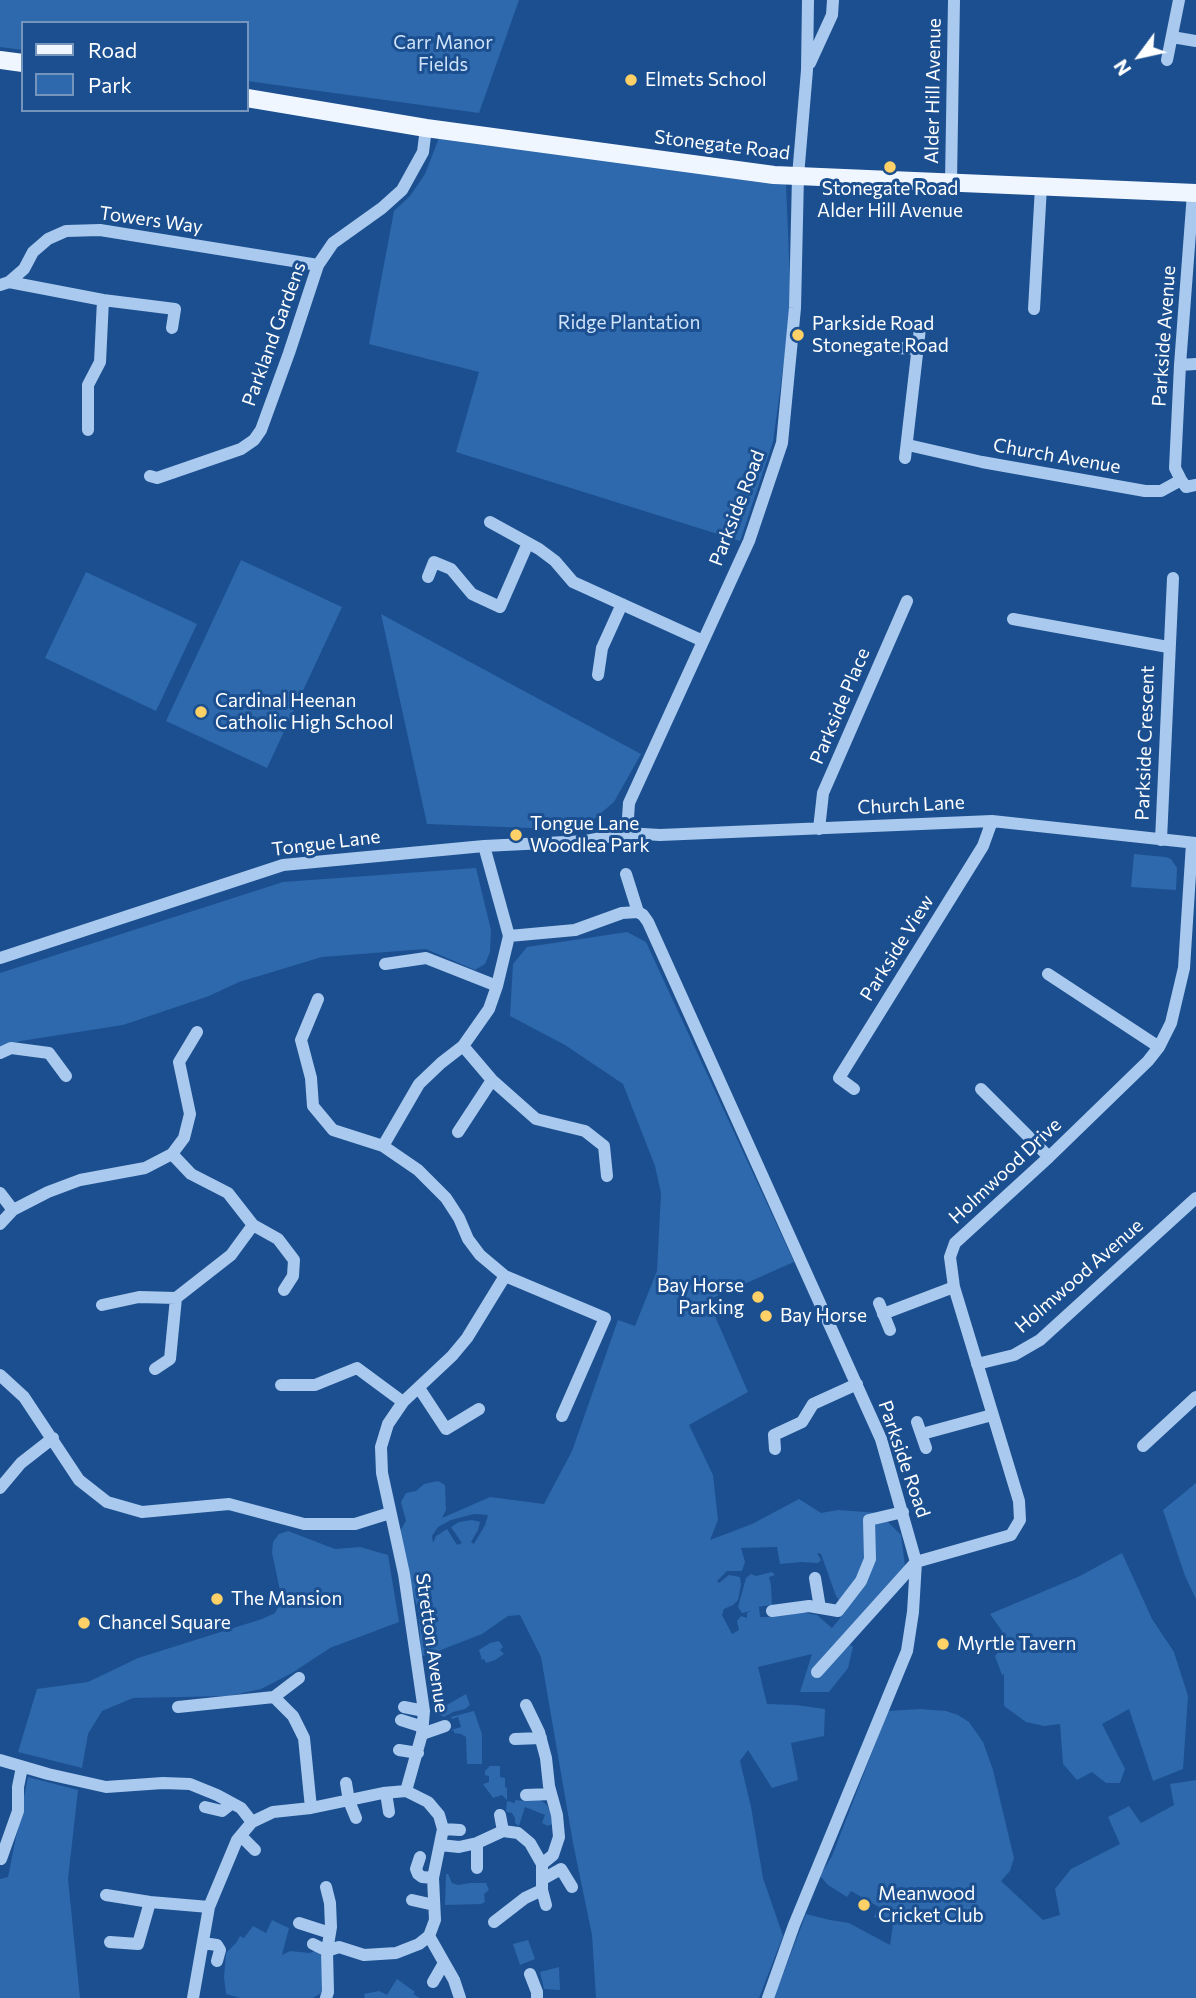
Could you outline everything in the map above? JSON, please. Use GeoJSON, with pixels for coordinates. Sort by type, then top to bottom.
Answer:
{"type":"FeatureCollection","features":[{"type":"Feature","properties":{"kind":"main road"},"geometry":{"type":"LineString","coordinates":[[0,60],[21,63]]}},
{"type":"Feature","properties":{"kind":"main road","name":"Stonegate Road"},"geometry":{"type":"LineString","coordinates":[[248,98],[426,128],[775,175],[1194,193]]}},
{"type":"Feature","properties":{"kind":"street"},"geometry":{"type":"LineString","coordinates":[[807,0],[807,70]]}},
{"type":"Feature","properties":{"kind":"street"},"geometry":{"type":"LineString","coordinates":[[807,70],[832,15],[833,0]]}},
{"type":"Feature","properties":{"kind":"street","name":"Alder Hill Avenue"},"geometry":{"type":"LineString","coordinates":[[951,182],[954,0]]}},
{"type":"Feature","properties":{"kind":"street"},"geometry":{"type":"LineString","coordinates":[[1167,60],[1179,0]]}},
{"type":"Feature","properties":{"kind":"street"},"geometry":{"type":"LineString","coordinates":[[1172,37],[1196,41]]}},
{"type":"Feature","properties":{"kind":"street","name":"Parkside Road"},"geometry":{"type":"LineString","coordinates":[[627,832],[629,803],[748,541],[782,443],[795,309],[798,176],[807,70]]}},
{"type":"Feature","properties":{"kind":"street","name":"Parkland Gardens"},"geometry":{"type":"LineString","coordinates":[[150,476],[157,478],[241,449],[254,440],[261,430],[318,265],[333,243],[402,190],[422,152],[426,128]]}},
{"type":"Feature","properties":{"kind":"street"},"geometry":{"type":"LineString","coordinates":[[1034,309],[1041,187]]}},
{"type":"Feature","properties":{"kind":"street","name":"Parkside Avenue"},"geometry":{"type":"LineString","coordinates":[[1181,480],[1175,468],[1180,365],[1194,193]]}},
{"type":"Feature","properties":{"kind":"street","name":"Towers Way"},"geometry":{"type":"LineString","coordinates":[[5,284],[24,269],[33,252],[48,239],[66,231],[100,230],[318,265]]}},
{"type":"Feature","properties":{"kind":"street"},"geometry":{"type":"LineString","coordinates":[[5,284],[175,309],[172,328]]}},
{"type":"Feature","properties":{"kind":"street"},"geometry":{"type":"LineString","coordinates":[[88,430],[89,385],[100,362],[103,300]]}},
{"type":"Feature","properties":{"kind":"street"},"geometry":{"type":"LineString","coordinates":[[896,348],[919,349],[920,328]]}},
{"type":"Feature","properties":{"kind":"street","name":"Church Avenue"},"geometry":{"type":"LineString","coordinates":[[919,349],[907,451],[1145,491],[1161,491],[1181,480]]}},
{"type":"Feature","properties":{"kind":"street"},"geometry":{"type":"LineString","coordinates":[[1180,365],[1196,364]]}},
{"type":"Feature","properties":{"kind":"street"},"geometry":{"type":"LineString","coordinates":[[1181,480],[1186,487],[1196,485]]}},
{"type":"Feature","properties":{"kind":"street"},"geometry":{"type":"LineString","coordinates":[[490,522],[555,561],[573,582],[703,641]]}},
{"type":"Feature","properties":{"kind":"street"},"geometry":{"type":"LineString","coordinates":[[428,577],[434,562],[451,569],[472,594],[500,607],[528,543]]}},
{"type":"Feature","properties":{"kind":"street","name":"Parkside Crescent"},"geometry":{"type":"LineString","coordinates":[[1161,840],[1172,578]]}},
{"type":"Feature","properties":{"kind":"street","name":"Parkside Place"},"geometry":{"type":"LineString","coordinates":[[819,829],[823,793],[907,601]]}},
{"type":"Feature","properties":{"kind":"street"},"geometry":{"type":"LineString","coordinates":[[598,675],[602,649],[622,604]]}},
{"type":"Feature","properties":{"kind":"street","name":"Parkside Crescent"},"geometry":{"type":"LineString","coordinates":[[1013,619],[1168,647]]}},
{"type":"Feature","properties":{"kind":"street","name":"Church Lane"},"geometry":{"type":"LineString","coordinates":[[627,832],[660,835],[992,821],[1194,843]]}},
{"type":"Feature","properties":{"kind":"street","name":"Parkside View"},"geometry":{"type":"LineString","coordinates":[[854,1090],[839,1078],[983,846],[992,821]]}},
{"type":"Feature","properties":{"kind":"street","name":"Tongue Lane"},"geometry":{"type":"LineString","coordinates":[[0,958],[283,864],[484,846],[586,841],[627,832]]}},
{"type":"Feature","properties":{"kind":"street","name":"Holmwood Drive"},"geometry":{"type":"LineString","coordinates":[[916,1562],[1011,1535],[1020,1520],[1019,1501],[954,1287],[950,1257],[955,1243],[1049,1157],[1148,1061],[1159,1047],[1171,1023],[1190,968],[1194,843]]}},
{"type":"Feature","properties":{"kind":"street"},"geometry":{"type":"LineString","coordinates":[[383,1146],[419,1084],[463,1046],[489,1009],[497,986],[509,936],[484,846]]}},
{"type":"Feature","properties":{"kind":"street","name":"Parkside Road"},"geometry":{"type":"LineString","coordinates":[[626,874],[638,912],[652,929],[881,1439],[916,1562],[907,1651],[794,1925],[768,1998]]}},
{"type":"Feature","properties":{"kind":"street"},"geometry":{"type":"LineString","coordinates":[[509,936],[575,930],[622,913],[638,912]]}},
{"type":"Feature","properties":{"kind":"street"},"geometry":{"type":"LineString","coordinates":[[385,964],[426,958],[497,986]]}},
{"type":"Feature","properties":{"kind":"street"},"geometry":{"type":"LineString","coordinates":[[1048,974],[1159,1047]]}},
{"type":"Feature","properties":{"kind":"street"},"geometry":{"type":"LineString","coordinates":[[318,999],[301,1040],[311,1078],[313,1106],[332,1130],[383,1146],[418,1170],[446,1198],[478,1252],[505,1276],[606,1318],[562,1416]]}},
{"type":"Feature","properties":{"kind":"street"},"geometry":{"type":"LineString","coordinates":[[0,1224],[13,1210],[48,1192],[80,1180],[145,1168],[172,1154],[184,1138],[190,1114],[179,1062],[197,1032]]}},
{"type":"Feature","properties":{"kind":"street"},"geometry":{"type":"LineString","coordinates":[[463,1046],[492,1080],[536,1119],[585,1131],[604,1146],[607,1176]]}},
{"type":"Feature","properties":{"kind":"street"},"geometry":{"type":"LineString","coordinates":[[0,1053],[11,1048],[49,1053],[66,1076]]}},
{"type":"Feature","properties":{"kind":"street"},"geometry":{"type":"LineString","coordinates":[[458,1132],[492,1080]]}},
{"type":"Feature","properties":{"kind":"street"},"geometry":{"type":"LineString","coordinates":[[981,1089],[1049,1157]]}},
{"type":"Feature","properties":{"kind":"street"},"geometry":{"type":"LineString","coordinates":[[172,1154],[191,1174],[228,1193],[253,1225],[278,1239],[294,1260],[293,1276],[284,1290]]}},
{"type":"Feature","properties":{"kind":"street"},"geometry":{"type":"LineString","coordinates":[[0,1192],[13,1210]]}},
{"type":"Feature","properties":{"kind":"street","name":"Holmwood Avenue"},"geometry":{"type":"LineString","coordinates":[[977,1364],[1014,1355],[1040,1340],[1196,1198]]}},
{"type":"Feature","properties":{"kind":"street"},"geometry":{"type":"LineString","coordinates":[[102,1306],[139,1297],[176,1298],[231,1255],[253,1225]]}},
{"type":"Feature","properties":{"kind":"street","name":"Stretton Avenue"},"geometry":{"type":"LineString","coordinates":[[406,1791],[418,1753],[424,1711],[404,1574],[382,1473],[381,1447],[388,1424],[403,1402],[460,1347],[505,1276]]}},
{"type":"Feature","properties":{"kind":"street"},"geometry":{"type":"LineString","coordinates":[[890,1330],[881,1308],[954,1287]]}},
{"type":"Feature","properties":{"kind":"street"},"geometry":{"type":"LineString","coordinates":[[155,1369],[170,1359],[176,1298]]}},
{"type":"Feature","properties":{"kind":"street"},"geometry":{"type":"LineString","coordinates":[[282,1385],[315,1385],[357,1368],[403,1402]]}},
{"type":"Feature","properties":{"kind":"street"},"geometry":{"type":"LineString","coordinates":[[0,1375],[24,1397],[79,1480],[107,1502],[142,1512],[229,1504],[304,1524],[355,1524],[390,1513]]}},
{"type":"Feature","properties":{"kind":"street"},"geometry":{"type":"LineString","coordinates":[[775,1449],[774,1435],[802,1422],[813,1404],[857,1384]]}},
{"type":"Feature","properties":{"kind":"street"},"geometry":{"type":"LineString","coordinates":[[419,1388],[446,1429],[479,1409]]}},
{"type":"Feature","properties":{"kind":"street"},"geometry":{"type":"LineString","coordinates":[[1143,1446],[1196,1397]]}},
{"type":"Feature","properties":{"kind":"street"},"geometry":{"type":"LineString","coordinates":[[926,1448],[919,1428],[992,1415]]}},
{"type":"Feature","properties":{"kind":"street"},"geometry":{"type":"LineString","coordinates":[[0,1488],[21,1462],[53,1438]]}},
{"type":"Feature","properties":{"kind":"street"},"geometry":{"type":"LineString","coordinates":[[772,1611],[809,1606],[838,1611],[861,1581],[870,1559],[869,1520],[903,1512]]}},
{"type":"Feature","properties":{"kind":"street"},"geometry":{"type":"LineString","coordinates":[[817,1672],[916,1562]]}},
{"type":"Feature","properties":{"kind":"street"},"geometry":{"type":"LineString","coordinates":[[816,1578],[820,1608]]}},
{"type":"Feature","properties":{"kind":"street"},"geometry":{"type":"LineString","coordinates":[[178,1707],[274,1697],[299,1678]]}},
{"type":"Feature","properties":{"kind":"street"},"geometry":{"type":"LineString","coordinates":[[274,1697],[293,1716],[304,1738],[311,1808]]}},
{"type":"Feature","properties":{"kind":"street"},"geometry":{"type":"LineString","coordinates":[[526,1705],[541,1738],[557,1815],[559,1837],[553,1854],[542,1864]]}},
{"type":"Feature","properties":{"kind":"street"},"geometry":{"type":"LineString","coordinates":[[424,1711],[402,1714],[422,1730],[445,1726]]}},
{"type":"Feature","properties":{"kind":"street"},"geometry":{"type":"LineString","coordinates":[[516,1739],[541,1738]]}},
{"type":"Feature","properties":{"kind":"street"},"geometry":{"type":"LineString","coordinates":[[399,1751],[418,1753]]}},
{"type":"Feature","properties":{"kind":"street"},"geometry":{"type":"LineString","coordinates":[[0,1760],[106,1787],[190,1784],[241,1808],[252,1822]]}},
{"type":"Feature","properties":{"kind":"street"},"geometry":{"type":"LineString","coordinates":[[1,1859],[18,1811],[18,1787],[22,1767]]}},
{"type":"Feature","properties":{"kind":"street"},"geometry":{"type":"LineString","coordinates":[[346,1783],[356,1818]]}},
{"type":"Feature","properties":{"kind":"street"},"geometry":{"type":"LineString","coordinates":[[195,1996],[209,1907],[237,1840],[252,1822],[273,1812],[311,1808],[386,1793],[406,1791],[428,1802],[439,1815],[443,1829],[433,1878],[435,1920],[429,1936],[419,1944],[396,1953],[389,1960],[340,1947],[327,1951],[313,1944]]}},
{"type":"Feature","properties":{"kind":"street"},"geometry":{"type":"LineString","coordinates":[[386,1793],[389,1812]]}},
{"type":"Feature","properties":{"kind":"street"},"geometry":{"type":"LineString","coordinates":[[526,1795],[551,1794]]}},
{"type":"Feature","properties":{"kind":"street"},"geometry":{"type":"LineString","coordinates":[[205,1807],[222,1811],[232,1803]]}},
{"type":"Feature","properties":{"kind":"street"},"geometry":{"type":"LineString","coordinates":[[500,1815],[503,1831]]}},
{"type":"Feature","properties":{"kind":"street"},"geometry":{"type":"LineString","coordinates":[[443,1829],[460,1830]]}},
{"type":"Feature","properties":{"kind":"street"},"geometry":{"type":"LineString","coordinates":[[440,1845],[459,1847],[477,1843],[503,1831],[518,1832],[530,1843],[542,1864],[542,1884],[547,1905]]}},
{"type":"Feature","properties":{"kind":"street"},"geometry":{"type":"LineString","coordinates":[[241,1836],[255,1850]]}},
{"type":"Feature","properties":{"kind":"street"},"geometry":{"type":"LineString","coordinates":[[477,1843],[477,1868]]}},
{"type":"Feature","properties":{"kind":"street"},"geometry":{"type":"LineString","coordinates":[[419,1857],[416,1869],[418,1874],[433,1878]]}},
{"type":"Feature","properties":{"kind":"street"},"geometry":{"type":"LineString","coordinates":[[494,1922],[516,1913],[525,1898],[561,1869],[572,1887]]}},
{"type":"Feature","properties":{"kind":"street"},"geometry":{"type":"LineString","coordinates":[[326,1886],[330,1903],[326,1998]]}},
{"type":"Feature","properties":{"kind":"street"},"geometry":{"type":"LineString","coordinates":[[106,1895],[209,1907]]}},
{"type":"Feature","properties":{"kind":"street"},"geometry":{"type":"LineString","coordinates":[[412,1900],[434,1905]]}},
{"type":"Feature","properties":{"kind":"street"},"geometry":{"type":"LineString","coordinates":[[110,1942],[138,1944],[150,1902]]}},
{"type":"Feature","properties":{"kind":"street"},"geometry":{"type":"LineString","coordinates":[[299,1923],[330,1933]]}},
{"type":"Feature","properties":{"kind":"street"},"geometry":{"type":"LineString","coordinates":[[429,1936],[444,1963],[456,1996]]}},
{"type":"Feature","properties":{"kind":"street"},"geometry":{"type":"LineString","coordinates":[[203,1943],[217,1945],[220,1950],[217,1961]]}},
{"type":"Feature","properties":{"kind":"street"},"geometry":{"type":"LineString","coordinates":[[433,1982],[444,1963]]}},
{"type":"Feature","properties":{"kind":"street"},"geometry":{"type":"LineString","coordinates":[[530,1974],[537,1998]]}},
{"type":"Feature","properties":{"kind":"green space","name":"Carr Manor Fields"},"geometry":{"type":"Polygon","coordinates":[[[0,0],[519,0],[479,113],[248,81],[248,21],[21,21],[21,50],[0,47],[0,0]]]}},
{"type":"Feature","properties":{"kind":"green space","name":"Ridge Plantation"},"geometry":{"type":"Polygon","coordinates":[[[439,138],[786,183],[791,309],[773,442],[740,541],[456,452],[479,372],[369,344],[394,211],[410,196],[425,174],[439,138]]]}},
{"type":"Feature","properties":{"kind":"green space"},"geometry":{"type":"Polygon","coordinates":[[[241,560],[342,607],[267,768],[166,721],[241,560]]]}},
{"type":"Feature","properties":{"kind":"green space"},"geometry":{"type":"Polygon","coordinates":[[[86,572],[197,624],[156,711],[45,658],[86,572]]]}},
{"type":"Feature","properties":{"kind":"green space"},"geometry":{"type":"Polygon","coordinates":[[[381,614],[641,754],[614,802],[581,830],[427,824],[381,614]]]}},
{"type":"Feature","properties":{"kind":"green space"},"geometry":{"type":"Polygon","coordinates":[[[1134,854],[1171,859],[1177,868],[1176,890],[1131,887],[1134,854]]]}},
{"type":"Feature","properties":{"kind":"green space"},"geometry":{"type":"Polygon","coordinates":[[[476,868],[491,930],[490,952],[485,964],[475,970],[426,949],[322,957],[239,982],[209,996],[123,1025],[21,1041],[0,1047],[0,973],[283,882],[476,868]]]}},
{"type":"Feature","properties":{"kind":"green space"},"geometry":{"type":"Polygon","coordinates":[[[627,932],[646,942],[794,1262],[708,1300],[748,1392],[689,1425],[713,1475],[718,1520],[710,1540],[752,1524],[799,1499],[821,1513],[838,1510],[879,1513],[901,1535],[905,1566],[841,1637],[853,1647],[848,1668],[829,1692],[800,1692],[812,1654],[758,1667],[767,1704],[825,1709],[824,1736],[791,1743],[798,1780],[772,1788],[748,1750],[740,1761],[763,1878],[783,1936],[759,1998],[596,1998],[592,1935],[541,1657],[520,1615],[508,1616],[482,1634],[421,1656],[419,1620],[422,1616],[430,1615],[429,1612],[419,1613],[408,1576],[400,1531],[406,1521],[401,1502],[406,1493],[416,1491],[424,1484],[438,1481],[445,1485],[446,1510],[442,1518],[490,1497],[544,1504],[572,1451],[618,1320],[635,1326],[657,1271],[661,1193],[655,1166],[623,1084],[565,1045],[510,1016],[513,964],[527,947],[627,932]],[[474,1514],[451,1520],[438,1527],[432,1536],[433,1543],[436,1536],[447,1529],[457,1545],[462,1543],[451,1527],[459,1522],[472,1520],[480,1522],[471,1542],[474,1544],[488,1515],[474,1514]],[[777,1547],[741,1548],[745,1562],[742,1571],[727,1571],[717,1581],[719,1583],[729,1575],[740,1577],[738,1600],[724,1609],[722,1615],[732,1634],[739,1630],[737,1621],[741,1616],[747,1618],[747,1613],[751,1611],[742,1613],[738,1607],[746,1578],[751,1574],[756,1576],[772,1572],[775,1575],[769,1577],[772,1605],[757,1607],[760,1617],[795,1611],[817,1615],[832,1628],[846,1611],[836,1596],[821,1554],[817,1553],[821,1560],[818,1563],[780,1564],[777,1547]]]}},
{"type":"Feature","properties":{"kind":"green space"},"geometry":{"type":"Polygon","coordinates":[[[1196,1483],[1196,1599],[1185,1576],[1163,1510],[1196,1483]]]}},
{"type":"Feature","properties":{"kind":"green space"},"geometry":{"type":"Polygon","coordinates":[[[288,1531],[335,1549],[360,1547],[388,1555],[399,1622],[330,1648],[261,1689],[229,1696],[133,1698],[102,1711],[88,1734],[82,1768],[18,1752],[37,1689],[88,1682],[138,1658],[275,1613],[282,1600],[272,1553],[273,1542],[279,1534],[288,1531]]]}},
{"type":"Feature","properties":{"kind":"green space"},"geometry":{"type":"Polygon","coordinates":[[[1122,1553],[1152,1619],[1174,1652],[1188,1696],[1183,1769],[1153,1781],[1129,1709],[1102,1724],[1125,1769],[1120,1783],[1106,1783],[1092,1772],[1077,1780],[1063,1764],[1060,1724],[1044,1726],[1026,1722],[1004,1706],[1004,1674],[1002,1675],[995,1656],[1001,1649],[1002,1631],[990,1614],[1080,1576],[1122,1553]]]}},
{"type":"Feature","properties":{"kind":"green space"},"geometry":{"type":"Polygon","coordinates":[[[499,1641],[503,1647],[500,1650],[504,1654],[486,1663],[479,1650],[499,1641]]]}},
{"type":"Feature","properties":{"kind":"green space"},"geometry":{"type":"Polygon","coordinates":[[[466,1694],[470,1705],[465,1709],[444,1717],[435,1713],[433,1697],[445,1706],[466,1694]]]}},
{"type":"Feature","properties":{"kind":"green space"},"geometry":{"type":"Polygon","coordinates":[[[920,1709],[958,1715],[969,1722],[983,1742],[993,1770],[1014,1858],[1010,1871],[1001,1881],[1043,1920],[1060,1915],[1055,1889],[1071,1869],[1120,1844],[1108,1817],[1129,1806],[1141,1823],[1174,1805],[1170,1784],[1196,1780],[1196,1998],[774,1998],[806,1914],[849,1923],[890,1945],[893,1924],[874,1917],[879,1907],[851,1891],[847,1897],[828,1885],[820,1876],[832,1856],[888,1711],[920,1709]]]}},
{"type":"Feature","properties":{"kind":"green space"},"geometry":{"type":"Polygon","coordinates":[[[474,1711],[482,1734],[482,1764],[467,1764],[466,1737],[451,1730],[461,1727],[458,1717],[451,1717],[474,1711]]]}},
{"type":"Feature","properties":{"kind":"green space"},"geometry":{"type":"Polygon","coordinates":[[[490,1766],[500,1766],[500,1777],[505,1778],[507,1800],[502,1795],[493,1798],[483,1784],[489,1782],[485,1771],[490,1766]]]}},
{"type":"Feature","properties":{"kind":"green space"},"geometry":{"type":"Polygon","coordinates":[[[28,1777],[78,1790],[68,1879],[80,1998],[0,1998],[0,1879],[8,1877],[28,1777]]]}},
{"type":"Feature","properties":{"kind":"green space"},"geometry":{"type":"Polygon","coordinates":[[[515,1800],[540,1800],[547,1805],[552,1824],[548,1826],[542,1823],[545,1815],[525,1807],[519,1826],[515,1823],[512,1813],[506,1812],[507,1801],[515,1803],[515,1800]]]}},
{"type":"Feature","properties":{"kind":"green space"},"geometry":{"type":"Polygon","coordinates":[[[446,1874],[452,1883],[458,1885],[486,1883],[489,1890],[484,1894],[485,1902],[445,1905],[446,1874]]]}},
{"type":"Feature","properties":{"kind":"green space"},"geometry":{"type":"Polygon","coordinates":[[[272,1920],[289,1928],[282,1955],[290,1951],[310,1953],[316,1950],[323,1958],[323,1992],[313,1998],[240,1998],[226,1994],[226,1953],[240,1936],[244,1938],[253,1926],[266,1933],[272,1920]]]}},
{"type":"Feature","properties":{"kind":"green space"},"geometry":{"type":"Polygon","coordinates":[[[528,1940],[535,1959],[520,1965],[513,1944],[528,1940]]]}},
{"type":"Feature","properties":{"kind":"green space"},"geometry":{"type":"Polygon","coordinates":[[[559,1967],[560,1990],[544,1989],[540,1972],[559,1967]]]}},
{"type":"Feature","properties":{"kind":"green space"},"geometry":{"type":"Polygon","coordinates":[[[397,1979],[420,1998],[365,1998],[364,1994],[379,1991],[387,1995],[397,1979]]]}},
{"type":"Feature","properties":{"kind":"place","name":"Elmets School"},"geometry":{"type":"Point","coordinates":[631,80]}},
{"type":"Feature","properties":{"kind":"place","name":"Stonegate Road Alder Hill Avenue"},"geometry":{"type":"Point","coordinates":[890,167]}},
{"type":"Feature","properties":{"kind":"place","name":"Parkside Road Stonegate Road"},"geometry":{"type":"Point","coordinates":[798,335]}},
{"type":"Feature","properties":{"kind":"place","name":"Cardinal Heenan Catholic High School"},"geometry":{"type":"Point","coordinates":[201,712]}},
{"type":"Feature","properties":{"kind":"place","name":"Tongue Lane Woodlea Park"},"geometry":{"type":"Point","coordinates":[516,835]}},
{"type":"Feature","properties":{"kind":"place","name":"Bay Horse Parking"},"geometry":{"type":"Point","coordinates":[758,1297]}},
{"type":"Feature","properties":{"kind":"place","name":"Bay Horse"},"geometry":{"type":"Point","coordinates":[766,1316]}},
{"type":"Feature","properties":{"kind":"place","name":"The Mansion"},"geometry":{"type":"Point","coordinates":[217,1599]}},
{"type":"Feature","properties":{"kind":"place","name":"Chancel Square"},"geometry":{"type":"Point","coordinates":[84,1623]}},
{"type":"Feature","properties":{"kind":"place","name":"Myrtle Tavern"},"geometry":{"type":"Point","coordinates":[943,1644]}},
{"type":"Feature","properties":{"kind":"place","name":"Meanwood Cricket Club"},"geometry":{"type":"Point","coordinates":[864,1905]}}]}
